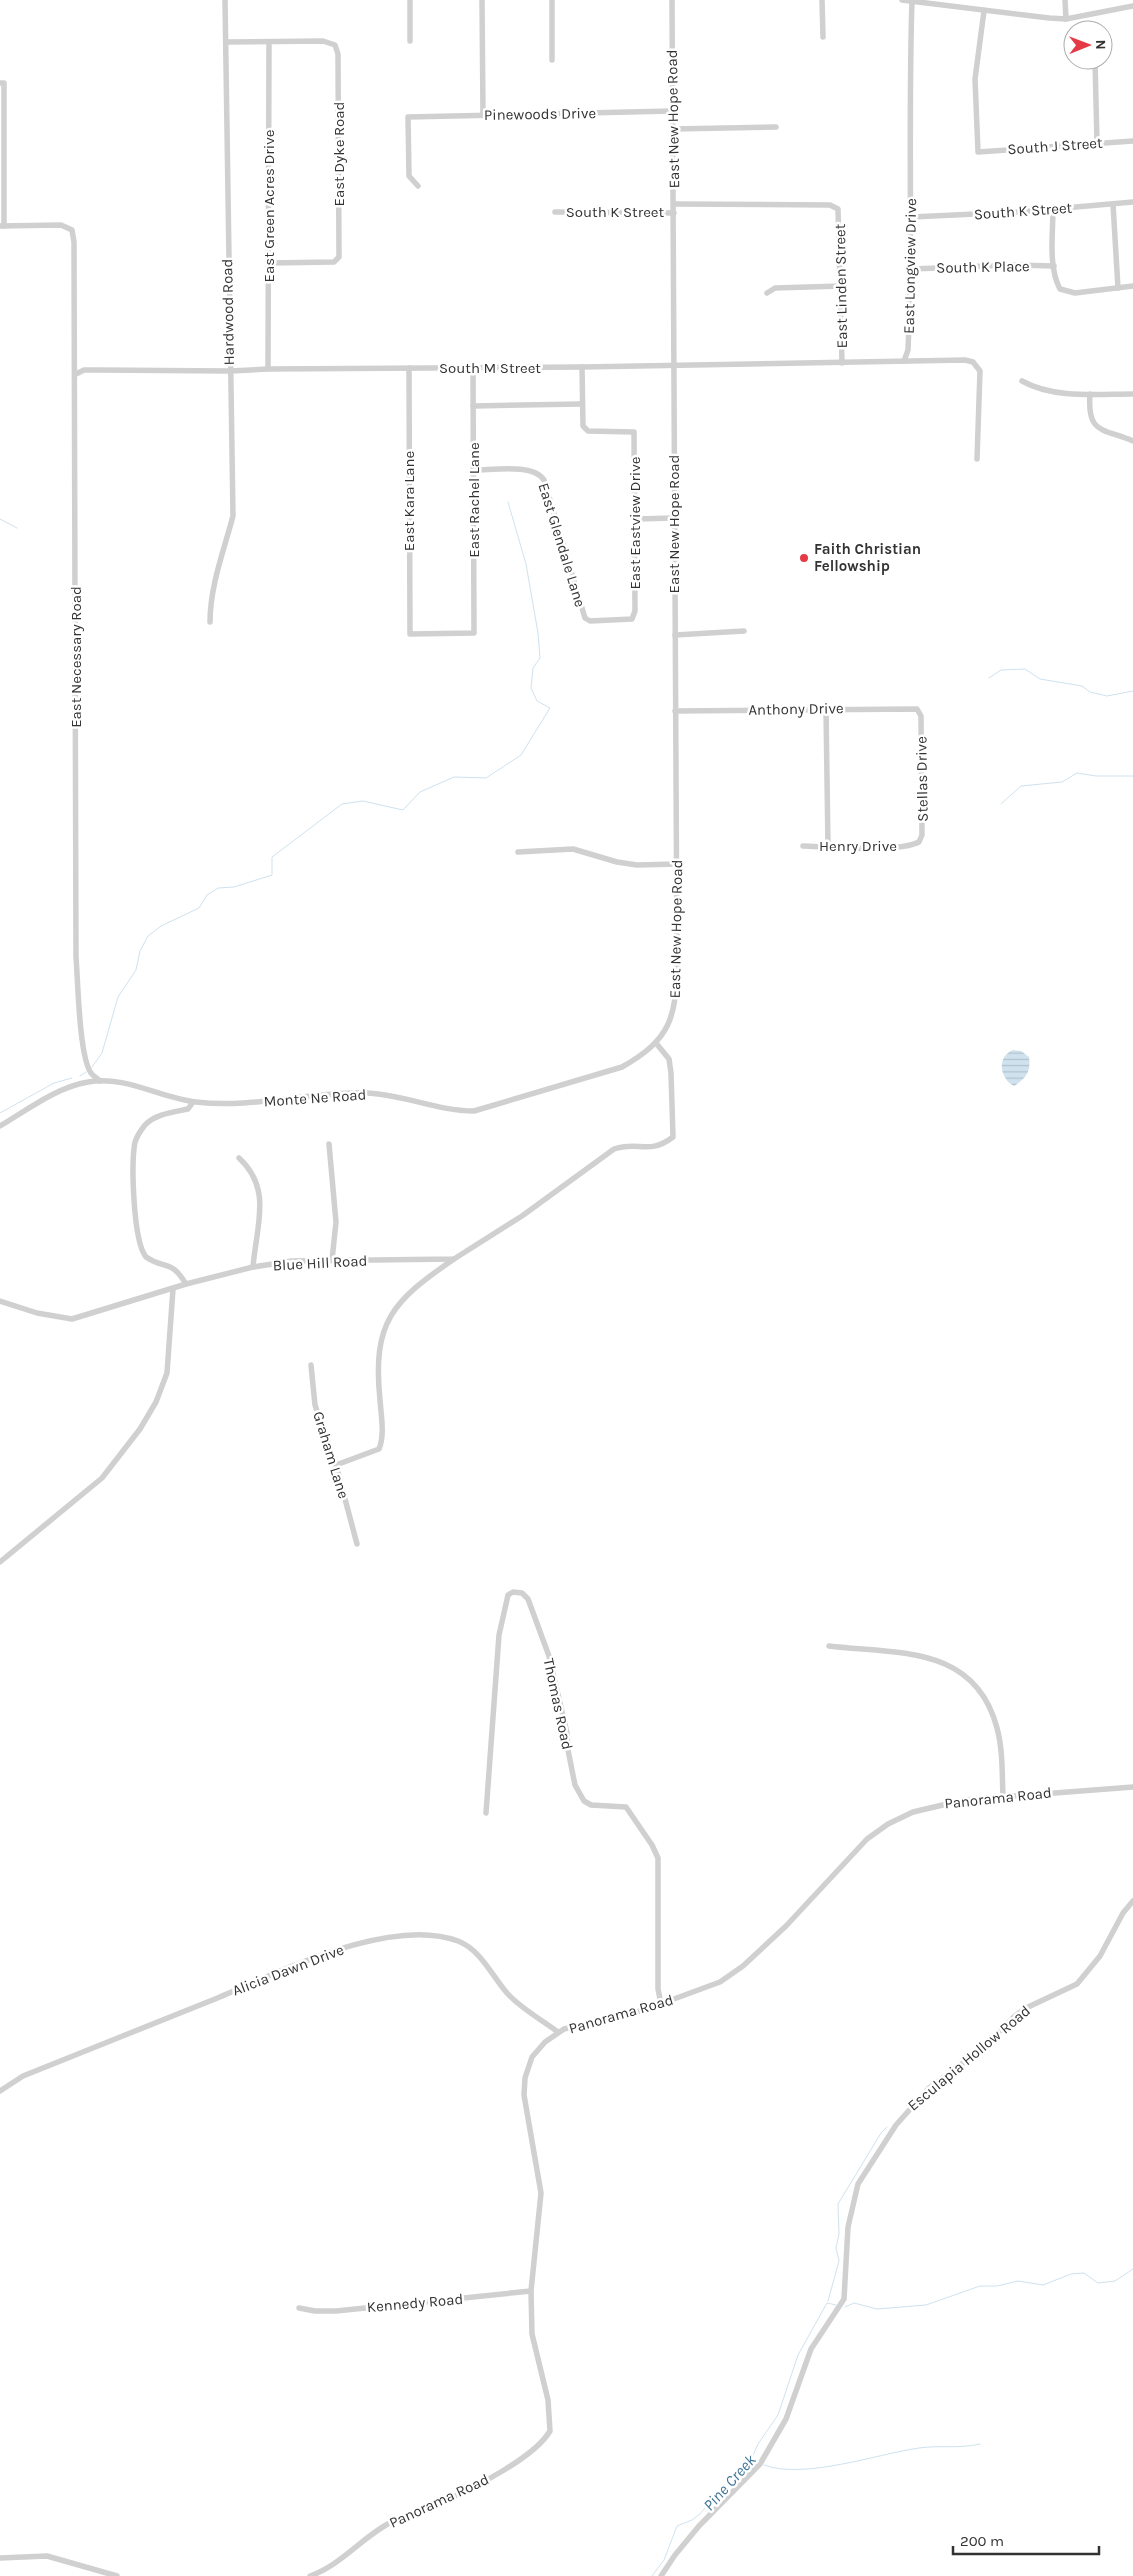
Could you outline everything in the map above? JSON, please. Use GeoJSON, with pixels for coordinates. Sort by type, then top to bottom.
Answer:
{"type":"FeatureCollection","features":[{"type":"Feature","properties":{"kind":"street","name":"Hardwood Road"},"geometry":{"type":"LineString","coordinates":[[210,622],[216,578],[233,516],[225,0]]}},
{"type":"Feature","properties":{"kind":"street"},"geometry":{"type":"LineString","coordinates":[[410,0],[410,41]]}},
{"type":"Feature","properties":{"kind":"street"},"geometry":{"type":"LineString","coordinates":[[482,0],[483,115]]}},
{"type":"Feature","properties":{"kind":"street"},"geometry":{"type":"LineString","coordinates":[[552,0],[552,60]]}},
{"type":"Feature","properties":{"kind":"street","name":"East New Hope Road"},"geometry":{"type":"LineString","coordinates":[[656,1042],[669,1024],[676,999],[677,864],[673,518],[674,204],[672,0]]}},
{"type":"Feature","properties":{"kind":"street"},"geometry":{"type":"LineString","coordinates":[[822,0],[823,38]]}},
{"type":"Feature","properties":{"kind":"street"},"geometry":{"type":"LineString","coordinates":[[902,0],[984,11],[1066,18],[1133,6]]}},
{"type":"Feature","properties":{"kind":"street"},"geometry":{"type":"LineString","coordinates":[[1065,0],[1066,18]]}},
{"type":"Feature","properties":{"kind":"street","name":"East Longview Drive"},"geometry":{"type":"LineString","coordinates":[[904,361],[908,350],[912,269],[910,74],[912,2]]}},
{"type":"Feature","properties":{"kind":"street","name":"South J Street"},"geometry":{"type":"LineString","coordinates":[[984,11],[975,78],[978,152],[1133,140]]}},
{"type":"Feature","properties":{"kind":"street","name":"East Dyke Road"},"geometry":{"type":"LineString","coordinates":[[269,42],[323,41],[335,45],[338,54],[340,248],[338,257],[334,262],[270,263]]}},
{"type":"Feature","properties":{"kind":"street"},"geometry":{"type":"LineString","coordinates":[[226,42],[269,42]]}},
{"type":"Feature","properties":{"kind":"street","name":"East Green Acres Drive"},"geometry":{"type":"LineString","coordinates":[[268,369],[270,263],[269,42]]}},
{"type":"Feature","properties":{"kind":"street"},"geometry":{"type":"LineString","coordinates":[[1095,70],[1097,143]]}},
{"type":"Feature","properties":{"kind":"street"},"geometry":{"type":"LineString","coordinates":[[2,83],[2,226]]}},
{"type":"Feature","properties":{"kind":"street","name":"Pinewoods Drive"},"geometry":{"type":"LineString","coordinates":[[418,186],[409,176],[408,117],[673,111]]}},
{"type":"Feature","properties":{"kind":"street"},"geometry":{"type":"LineString","coordinates":[[673,129],[776,127]]}},
{"type":"Feature","properties":{"kind":"street","name":"South K Street"},"geometry":{"type":"LineString","coordinates":[[912,217],[1053,209],[1133,202]]}},
{"type":"Feature","properties":{"kind":"street","name":"South K Street"},"geometry":{"type":"LineString","coordinates":[[674,204],[830,205],[838,209]]}},
{"type":"Feature","properties":{"kind":"street"},"geometry":{"type":"LineString","coordinates":[[1113,204],[1118,288]]}},
{"type":"Feature","properties":{"kind":"street","name":"East Linden Street"},"geometry":{"type":"LineString","coordinates":[[838,209],[842,363]]}},
{"type":"Feature","properties":{"kind":"street"},"geometry":{"type":"LineString","coordinates":[[1053,209],[1056,281],[1065,292],[1075,293],[1133,286]]}},
{"type":"Feature","properties":{"kind":"street","name":"South K Street"},"geometry":{"type":"LineString","coordinates":[[555,212],[674,213]]}},
{"type":"Feature","properties":{"kind":"street","name":"East Necessary Road"},"geometry":{"type":"LineString","coordinates":[[2,226],[61,225],[70,228],[74,242],[76,374],[74,796],[76,958],[80,1013],[87,1062],[90,1072],[100,1081]]}},
{"type":"Feature","properties":{"kind":"street","name":"South K Place"},"geometry":{"type":"LineString","coordinates":[[912,269],[1012,265],[1054,266]]}},
{"type":"Feature","properties":{"kind":"street"},"geometry":{"type":"LineString","coordinates":[[767,293],[775,288],[841,286]]}},
{"type":"Feature","properties":{"kind":"street"},"geometry":{"type":"LineString","coordinates":[[904,361],[965,360],[977,366],[980,378],[978,459]]}},
{"type":"Feature","properties":{"kind":"street","name":"South M Street"},"geometry":{"type":"LineString","coordinates":[[76,374],[84,370],[230,372],[268,369],[582,367],[904,361]]}},
{"type":"Feature","properties":{"kind":"street","name":"East Rachel Lane"},"geometry":{"type":"LineString","coordinates":[[473,367],[474,633]]}},
{"type":"Feature","properties":{"kind":"street"},"geometry":{"type":"LineString","coordinates":[[473,406],[581,404],[582,367]]}},
{"type":"Feature","properties":{"kind":"street","name":"East Kara Lane"},"geometry":{"type":"LineString","coordinates":[[409,368],[410,634],[474,633]]}},
{"type":"Feature","properties":{"kind":"street"},"geometry":{"type":"LineString","coordinates":[[1022,381],[1035,388],[1090,394],[1133,394]]}},
{"type":"Feature","properties":{"kind":"street"},"geometry":{"type":"LineString","coordinates":[[1090,394],[1090,417],[1092,422],[1106,431],[1133,441]]}},
{"type":"Feature","properties":{"kind":"street","name":"East Eastview Drive"},"geometry":{"type":"LineString","coordinates":[[581,404],[584,426],[588,431],[634,432],[636,519],[635,615]]}},
{"type":"Feature","properties":{"kind":"street","name":"East Glendale Lane"},"geometry":{"type":"LineString","coordinates":[[474,470],[530,470],[540,473],[544,480],[585,618],[590,621],[628,620],[635,615]]}},
{"type":"Feature","properties":{"kind":"street"},"geometry":{"type":"LineString","coordinates":[[636,519],[673,518]]}},
{"type":"Feature","properties":{"kind":"street"},"geometry":{"type":"LineString","coordinates":[[674,634],[744,631]]}},
{"type":"Feature","properties":{"kind":"street"},"geometry":{"type":"LineString","coordinates":[[826,708],[828,847]]}},
{"type":"Feature","properties":{"kind":"street","name":"Anthony Drive"},"geometry":{"type":"LineString","coordinates":[[675,712],[826,708],[917,709]]}},
{"type":"Feature","properties":{"kind":"street","name":"Stellas Drive"},"geometry":{"type":"LineString","coordinates":[[912,846],[920,842],[922,835],[921,716],[917,709]]}},
{"type":"Feature","properties":{"kind":"street","name":"Henry Drive"},"geometry":{"type":"LineString","coordinates":[[803,846],[912,846]]}},
{"type":"Feature","properties":{"kind":"street"},"geometry":{"type":"LineString","coordinates":[[518,852],[573,849],[617,862],[637,865],[677,864]]}},
{"type":"Feature","properties":{"kind":"street"},"geometry":{"type":"LineString","coordinates":[[336,1466],[379,1449],[382,1423],[376,1369],[380,1345],[388,1320],[396,1305],[413,1289],[454,1259],[514,1221],[614,1149],[622,1146],[661,1146],[673,1137],[672,1073],[669,1059],[656,1042]]}},
{"type":"Feature","properties":{"kind":"street","name":"Monte Ne Road"},"geometry":{"type":"LineString","coordinates":[[0,1126],[66,1089],[88,1082],[100,1081],[128,1084],[193,1102],[240,1104],[364,1093],[402,1097],[455,1111],[474,1111],[622,1067],[639,1058],[656,1042]]}},
{"type":"Feature","properties":{"kind":"street"},"geometry":{"type":"LineString","coordinates":[[186,1284],[179,1272],[171,1265],[146,1257],[139,1244],[135,1200],[134,1153],[136,1141],[146,1124],[165,1114],[188,1109],[193,1102]]}},
{"type":"Feature","properties":{"kind":"street"},"geometry":{"type":"LineString","coordinates":[[329,1144],[336,1222],[332,1260]]}},
{"type":"Feature","properties":{"kind":"street"},"geometry":{"type":"LineString","coordinates":[[239,1158],[250,1168],[261,1195],[253,1267]]}},
{"type":"Feature","properties":{"kind":"street","name":"Blue Hill Road"},"geometry":{"type":"LineString","coordinates":[[0,1301],[37,1313],[72,1319],[186,1284],[253,1267],[292,1261],[454,1259]]}},
{"type":"Feature","properties":{"kind":"street"},"geometry":{"type":"LineString","coordinates":[[0,1561],[102,1478],[140,1429],[159,1394],[167,1374],[173,1289]]}},
{"type":"Feature","properties":{"kind":"street","name":"Graham Lane"},"geometry":{"type":"LineString","coordinates":[[311,1365],[316,1404],[336,1466],[357,1544]]}},
{"type":"Feature","properties":{"kind":"street","name":"Thomas Road"},"geometry":{"type":"LineString","coordinates":[[486,1814],[499,1635],[508,1595],[513,1592],[522,1593],[528,1599],[548,1656],[564,1716],[570,1759],[578,1794],[591,1805],[626,1806],[652,1845],[658,1858],[658,1989],[661,2004]]}},
{"type":"Feature","properties":{"kind":"street"},"geometry":{"type":"LineString","coordinates":[[829,1646],[920,1654],[946,1663],[963,1674],[982,1695],[994,1718],[999,1738],[1003,1797]]}},
{"type":"Feature","properties":{"kind":"street","name":"Panorama Road"},"geometry":{"type":"LineString","coordinates":[[310,2576],[334,2563],[384,2526],[410,2513],[446,2500],[494,2476],[534,2449],[545,2439],[550,2430],[550,2416],[532,2334],[531,2291],[541,2192],[526,2110],[525,2078],[532,2057],[545,2042],[558,2032],[661,2004],[720,1982],[743,1966],[786,1926],[867,1839],[888,1824],[938,1804],[1133,1787]]}},
{"type":"Feature","properties":{"kind":"street","name":"Esculapia Hollow Road"},"geometry":{"type":"LineString","coordinates":[[662,2576],[675,2555],[699,2526],[760,2464],[786,2419],[811,2349],[844,2299],[848,2227],[858,2184],[896,2125],[929,2088],[982,2049],[1016,2015],[1026,2008],[1077,1984],[1100,1956],[1123,1913],[1133,1901]]}},
{"type":"Feature","properties":{"kind":"street","name":"Alicia Dawn Drive"},"geometry":{"type":"LineString","coordinates":[[0,2091],[24,2076],[327,1952],[402,1936],[443,1937],[460,1942],[475,1952],[513,1998],[558,2032]]}},
{"type":"Feature","properties":{"kind":"street","name":"Kennedy Road"},"geometry":{"type":"LineString","coordinates":[[299,2308],[315,2311],[336,2311],[531,2291]]}},
{"type":"Feature","properties":{"kind":"street"},"geometry":{"type":"LineString","coordinates":[[0,2558],[47,2556],[117,2576]]}},
{"type":"Feature","properties":{"kind":"water"},"geometry":{"type":"Polygon","coordinates":[[[1013,1050],[1021,1051],[1029,1057],[1027,1074],[1014,1086],[1009,1083],[1002,1068],[1004,1058],[1013,1050]]]}},
{"type":"Feature","properties":{"kind":"waterway"},"geometry":{"type":"LineString","coordinates":[[92,1067],[102,1053],[118,997],[136,970],[140,951],[148,936],[161,926],[199,908],[207,895],[218,888],[234,887],[272,875],[272,857],[342,804],[363,801],[403,810],[420,792],[454,777],[486,778],[521,755],[550,708],[537,701],[531,688],[533,668],[540,658],[538,633],[526,564],[508,502]]}},
{"type":"Feature","properties":{"kind":"waterway"},"geometry":{"type":"LineString","coordinates":[[0,519],[17,528]]}},
{"type":"Feature","properties":{"kind":"waterway"},"geometry":{"type":"LineString","coordinates":[[989,678],[1001,670],[1025,669],[1040,679],[1082,686],[1090,692],[1107,696],[1133,691]]}},
{"type":"Feature","properties":{"kind":"waterway"},"geometry":{"type":"LineString","coordinates":[[1001,804],[1021,786],[1062,782],[1077,773],[1096,776],[1133,776]]}},
{"type":"Feature","properties":{"kind":"waterway"},"geometry":{"type":"LineString","coordinates":[[80,1076],[86,1072]]}},
{"type":"Feature","properties":{"kind":"waterway"},"geometry":{"type":"LineString","coordinates":[[0,1113],[54,1083],[72,1078]]}},
{"type":"Feature","properties":{"kind":"waterway"},"geometry":{"type":"LineString","coordinates":[[828,2301],[839,2261],[836,2248],[839,2234],[838,2204],[881,2133],[887,2127]]}},
{"type":"Feature","properties":{"kind":"waterway","name":"Pine Creek"},"geometry":{"type":"LineString","coordinates":[[845,2307],[854,2303],[877,2309],[926,2305],[980,2286],[997,2286],[1018,2281],[1043,2285],[1071,2274],[1084,2273],[1098,2283],[1115,2281],[1133,2269]]}},
{"type":"Feature","properties":{"kind":"waterway","name":"Pine Creek"},"geometry":{"type":"LineString","coordinates":[[652,2576],[664,2560],[677,2526],[692,2520],[700,2514],[742,2465],[751,2460],[758,2444],[778,2415],[798,2355],[827,2303],[836,2305]]}},
{"type":"Feature","properties":{"kind":"waterway"},"geometry":{"type":"LineString","coordinates":[[764,2465],[780,2469],[820,2468],[919,2448],[980,2444]]}},
{"type":"Feature","properties":{"kind":"waterway","name":"Pine Creek"},"geometry":{"type":"LineString","coordinates":[[751,2460],[757,2462]]}},
{"type":"Feature","properties":{"kind":"place","name":"Faith Christian Fellowship"},"geometry":{"type":"Point","coordinates":[804,558]}}]}
